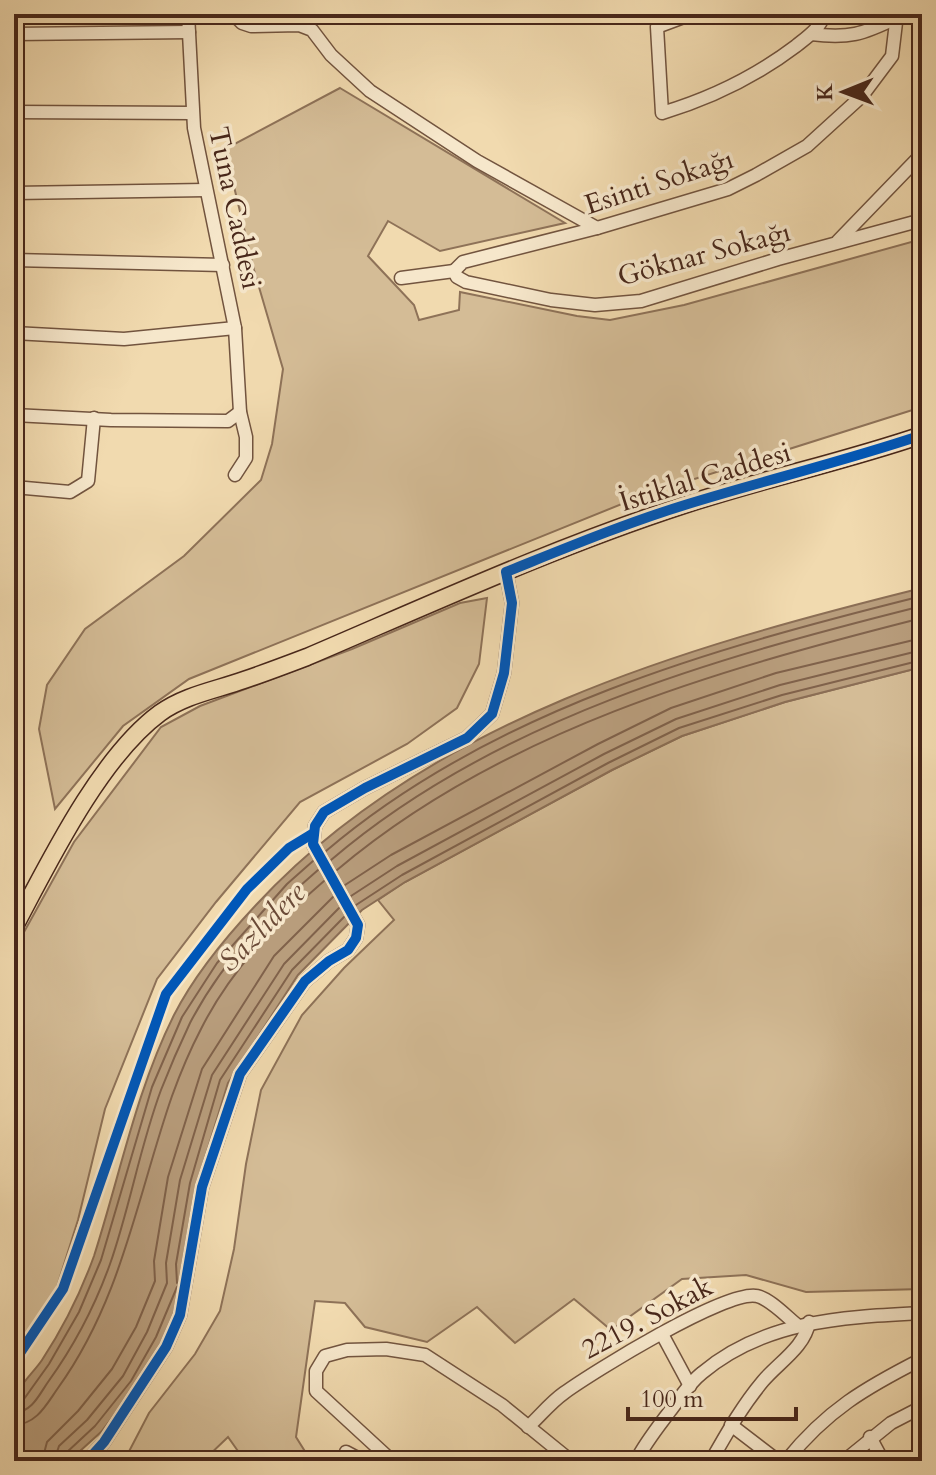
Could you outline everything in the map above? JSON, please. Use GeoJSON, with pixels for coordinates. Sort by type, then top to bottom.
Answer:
{"type":"FeatureCollection","features":[{"type":"Feature","properties":{"kind":"main road","name":"İstiklal Caddesi"},"geometry":{"type":"LineString","coordinates":[[14,928],[78,812],[124,748],[159,714],[180,702],[284,666],[598,535],[686,504],[849,460],[922,435]]}},
{"type":"Feature","properties":{"kind":"street","name":"Tuna Caddesi"},"geometry":{"type":"LineString","coordinates":[[188,14],[192,113],[235,328],[240,412],[246,437],[246,458],[235,475]]}},
{"type":"Feature","properties":{"kind":"street"},"geometry":{"type":"LineString","coordinates":[[233,14],[242,23],[251,26],[299,25],[312,30],[331,55],[370,91],[477,161],[597,228]]}},
{"type":"Feature","properties":{"kind":"street"},"geometry":{"type":"LineString","coordinates":[[692,14],[657,27],[662,113],[741,83],[811,34],[823,22],[824,14]]}},
{"type":"Feature","properties":{"kind":"street"},"geometry":{"type":"LineString","coordinates":[[811,34],[836,37],[866,33],[897,16]]}},
{"type":"Feature","properties":{"kind":"street","name":"Esinti Sokağı"},"geometry":{"type":"LineString","coordinates":[[401,278],[454,271],[463,262],[597,228],[728,189],[807,146],[862,96],[892,56],[897,16]]}},
{"type":"Feature","properties":{"kind":"street"},"geometry":{"type":"LineString","coordinates":[[14,34],[189,32]]}},
{"type":"Feature","properties":{"kind":"street"},"geometry":{"type":"LineString","coordinates":[[14,112],[192,113]]}},
{"type":"Feature","properties":{"kind":"street"},"geometry":{"type":"LineString","coordinates":[[836,243],[922,154]]}},
{"type":"Feature","properties":{"kind":"street"},"geometry":{"type":"LineString","coordinates":[[14,193],[206,190]]}},
{"type":"Feature","properties":{"kind":"street","name":"Göknar Sokağı"},"geometry":{"type":"LineString","coordinates":[[454,271],[466,282],[551,300],[595,305],[641,301],[922,220]]}},
{"type":"Feature","properties":{"kind":"street"},"geometry":{"type":"LineString","coordinates":[[14,260],[223,265]]}},
{"type":"Feature","properties":{"kind":"street"},"geometry":{"type":"LineString","coordinates":[[14,333],[124,339],[235,328]]}},
{"type":"Feature","properties":{"kind":"street"},"geometry":{"type":"LineString","coordinates":[[14,415],[228,421],[240,412]]}},
{"type":"Feature","properties":{"kind":"street"},"geometry":{"type":"LineString","coordinates":[[14,487],[70,492],[88,481],[94,418]]}},
{"type":"Feature","properties":{"kind":"street"},"geometry":{"type":"LineString","coordinates":[[87,1461],[104,1442],[166,1347],[180,1315],[202,1187],[240,1074],[305,981],[348,950],[356,938],[358,925],[313,844],[315,826],[324,812],[365,788],[467,738],[492,714],[504,673],[512,603],[506,572]]}},
{"type":"Feature","properties":{"kind":"street","name":"2219. Sokak"},"geometry":{"type":"LineString","coordinates":[[528,1427],[561,1395],[662,1334],[739,1296],[758,1296],[803,1323]]}},
{"type":"Feature","properties":{"kind":"street"},"geometry":{"type":"LineString","coordinates":[[636,1461],[644,1445],[701,1373],[745,1344],[803,1323],[922,1313]]}},
{"type":"Feature","properties":{"kind":"street"},"geometry":{"type":"LineString","coordinates":[[711,1461],[731,1425],[763,1381],[802,1339],[803,1323]]}},
{"type":"Feature","properties":{"kind":"street"},"geometry":{"type":"LineString","coordinates":[[662,1334],[690,1386]]}},
{"type":"Feature","properties":{"kind":"street"},"geometry":{"type":"LineString","coordinates":[[392,1461],[316,1391],[316,1371],[325,1356],[347,1350],[386,1349],[425,1355],[502,1405],[571,1461]]}},
{"type":"Feature","properties":{"kind":"street"},"geometry":{"type":"LineString","coordinates":[[786,1461],[831,1412],[867,1387],[922,1359]]}},
{"type":"Feature","properties":{"kind":"street"},"geometry":{"type":"LineString","coordinates":[[844,1461],[870,1437],[922,1407]]}},
{"type":"Feature","properties":{"kind":"street"},"geometry":{"type":"LineString","coordinates":[[731,1425],[778,1461]]}},
{"type":"Feature","properties":{"kind":"street"},"geometry":{"type":"LineString","coordinates":[[870,1437],[883,1461]]}},
{"type":"Feature","properties":{"kind":"street"},"geometry":{"type":"LineString","coordinates":[[346,1452],[363,1461]]}},
{"type":"Feature","properties":{"kind":"shaded area"},"geometry":{"type":"Polygon","coordinates":[[[340,88],[565,223],[440,251],[388,221],[368,256],[414,305],[419,320],[459,310],[460,292],[610,320],[684,305],[922,239],[922,407],[644,495],[189,679],[123,726],[55,809],[39,729],[47,685],[85,629],[184,556],[261,480],[272,444],[283,369],[254,270],[225,149],[340,88]]]}},
{"type":"Feature","properties":{"kind":"shaded area"},"geometry":{"type":"Polygon","coordinates":[[[487,598],[479,664],[457,708],[407,744],[300,802],[216,902],[157,979],[105,1109],[78,1220],[55,1293],[14,1355],[14,950],[74,842],[161,727],[200,706],[352,649],[460,603],[487,598]]]}},
{"type":"Feature","properties":{"kind":"shaded area"},"geometry":{"type":"Polygon","coordinates":[[[922,667],[922,1289],[806,1292],[746,1275],[682,1279],[611,1330],[574,1299],[515,1343],[477,1307],[427,1342],[365,1327],[345,1303],[315,1301],[296,1437],[311,1461],[245,1461],[228,1437],[203,1461],[124,1461],[149,1413],[195,1354],[220,1311],[234,1249],[261,1090],[302,1015],[344,968],[394,920],[378,900],[405,882],[612,770],[682,736],[785,702],[922,667]]]}},
{"type":"Feature","properties":{"kind":"water","name":"Sazlıdere"},"geometry":{"type":"Polygon","coordinates":[[[922,588],[922,667],[785,702],[682,736],[612,770],[405,882],[362,910],[298,975],[228,1083],[197,1184],[176,1307],[164,1340],[137,1386],[101,1432],[69,1461],[14,1461],[14,1399],[50,1348],[83,1283],[94,1256],[139,1103],[161,1044],[182,1000],[201,971],[256,905],[324,841],[399,786],[479,739],[564,699],[652,665],[742,636],[922,588]]]}},
{"type":"Feature","properties":{"kind":"cycle path"},"geometry":{"type":"LineString","coordinates":[[87,1461],[104,1442],[166,1347],[180,1315],[202,1187],[240,1074],[305,981],[348,950],[356,938],[358,925],[313,844],[315,826],[324,812],[365,788],[467,738],[492,714],[504,673],[512,603],[506,572],[665,511],[922,435]]}},
{"type":"Feature","properties":{"kind":"cycle path"},"geometry":{"type":"LineString","coordinates":[[14,1362],[63,1289],[166,994],[247,889],[289,848],[312,834]]}}]}
